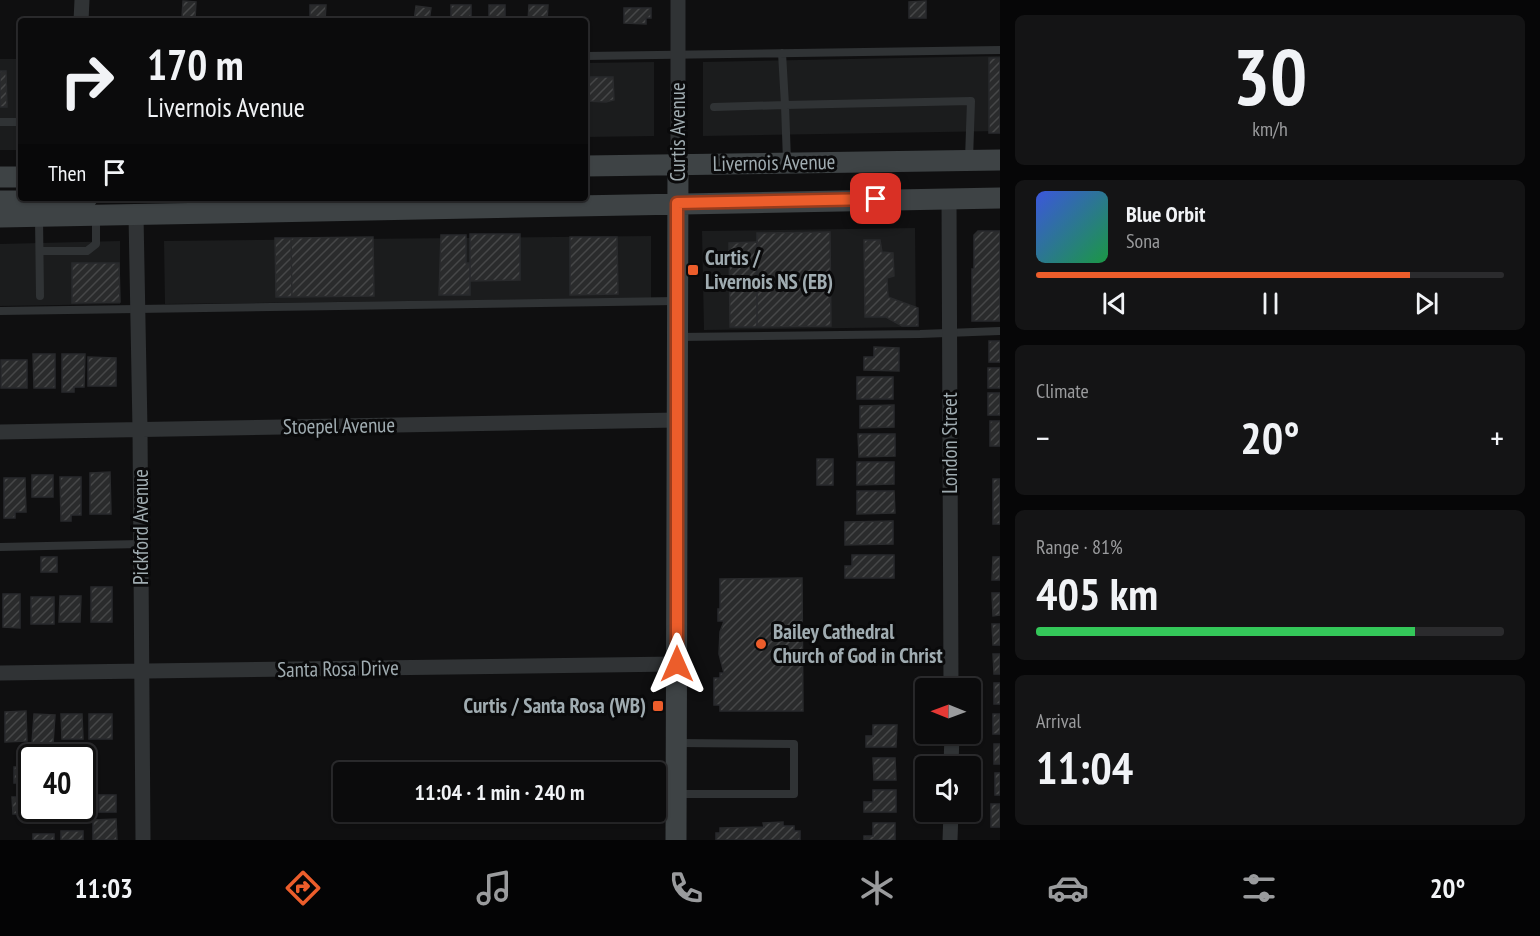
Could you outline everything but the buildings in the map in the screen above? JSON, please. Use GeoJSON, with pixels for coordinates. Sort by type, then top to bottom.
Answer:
{"type":"FeatureCollection","features":[{"type":"Feature","properties":{"kind":"street"},"geometry":{"type":"LineString","coordinates":[[81,0],[81,18]]}},
{"type":"Feature","properties":{"kind":"street","name":"Curtis Avenue"},"geometry":{"type":"LineString","coordinates":[[676,840],[678,0]]}},
{"type":"Feature","properties":{"kind":"street","name":"Livernois Avenue"},"geometry":{"type":"LineString","coordinates":[[588,166],[1000,160]]}},
{"type":"Feature","properties":{"kind":"street"},"geometry":{"type":"LineString","coordinates":[[0,177],[18,177]]}},
{"type":"Feature","properties":{"kind":"street"},"geometry":{"type":"LineString","coordinates":[[924,198],[1000,184]]}},
{"type":"Feature","properties":{"kind":"street","name":"London Street"},"geometry":{"type":"LineString","coordinates":[[949,198],[951,678]]}},
{"type":"Feature","properties":{"kind":"street","name":"Livernois Avenue"},"geometry":{"type":"LineString","coordinates":[[0,217],[39,217],[92,207],[136,206],[487,202],[677,203],[1000,198]]}},
{"type":"Feature","properties":{"kind":"street"},"geometry":{"type":"LineString","coordinates":[[0,201],[76,201],[92,207]]}},
{"type":"Feature","properties":{"kind":"street","name":"Pickford Avenue"},"geometry":{"type":"LineString","coordinates":[[136,206],[143,840]]}},
{"type":"Feature","properties":{"kind":"street","name":"Stoepel Avenue"},"geometry":{"type":"LineString","coordinates":[[0,432],[677,420]]}},
{"type":"Feature","properties":{"kind":"street","name":"Santa Rosa Drive"},"geometry":{"type":"LineString","coordinates":[[0,673],[677,664]]}},
{"type":"Feature","properties":{"kind":"street"},"geometry":{"type":"LineString","coordinates":[[950,840],[951,822]]}},
{"type":"Feature","properties":{"kind":"lane"},"geometry":{"type":"LineString","coordinates":[[588,56],[1000,50]]}},
{"type":"Feature","properties":{"kind":"lane"},"geometry":{"type":"LineString","coordinates":[[782,53],[787,163]]}},
{"type":"Feature","properties":{"kind":"lane"},"geometry":{"type":"LineString","coordinates":[[714,107],[971,101],[969,160]]}},
{"type":"Feature","properties":{"kind":"lane"},"geometry":{"type":"LineString","coordinates":[[0,122],[18,122]]}},
{"type":"Feature","properties":{"kind":"lane"},"geometry":{"type":"LineString","coordinates":[[40,251],[87,250],[96,244],[92,207]]}},
{"type":"Feature","properties":{"kind":"lane"},"geometry":{"type":"LineString","coordinates":[[39,217],[40,296]]}},
{"type":"Feature","properties":{"kind":"lane"},"geometry":{"type":"LineString","coordinates":[[0,311],[677,301]]}},
{"type":"Feature","properties":{"kind":"lane"},"geometry":{"type":"LineString","coordinates":[[677,336],[1000,331]]}},
{"type":"Feature","properties":{"kind":"lane"},"geometry":{"type":"LineString","coordinates":[[0,547],[140,544]]}},
{"type":"Feature","properties":{"kind":"lane"},"geometry":{"type":"LineString","coordinates":[[676,743],[794,744],[794,794],[676,794]]}},
{"type":"Feature","properties":{"kind":"shaded area"},"geometry":{"type":"Polygon","coordinates":[[[1000,56],[1000,131],[703,136],[703,62],[1000,56]]]}},
{"type":"Feature","properties":{"kind":"shaded area"},"geometry":{"type":"Polygon","coordinates":[[[0,59],[18,59],[18,150],[0,150],[0,59]]]}},
{"type":"Feature","properties":{"kind":"shaded area"},"geometry":{"type":"Polygon","coordinates":[[[654,62],[654,136],[588,137],[588,63],[654,62]]]}},
{"type":"Feature","properties":{"kind":"shaded area"},"geometry":{"type":"Polygon","coordinates":[[[915,228],[916,327],[704,330],[702,231],[915,228]]]}},
{"type":"Feature","properties":{"kind":"shaded area"},"geometry":{"type":"Polygon","coordinates":[[[651,236],[651,298],[165,304],[164,241],[651,236]]]}},
{"type":"Feature","properties":{"kind":"shaded area"},"geometry":{"type":"Polygon","coordinates":[[[120,241],[120,304],[0,306],[0,244],[120,241]]]}},
{"type":"Feature","properties":{"kind":"place","name":"Curtis / Livernois NS (EB)"},"geometry":{"type":"Point","coordinates":[693,270]}},
{"type":"Feature","properties":{"kind":"place","name":"Bailey Cathedral Church of God in Christ"},"geometry":{"type":"Point","coordinates":[761,644]}},
{"type":"Feature","properties":{"kind":"place","name":"Curtis / Santa Rosa (WB)"},"geometry":{"type":"Point","coordinates":[658,706]}},
{"type":"Feature","properties":{"kind":"route"},"geometry":{"type":"LineString","coordinates":[[677,664],[677,203],[876,199]]}}]}
